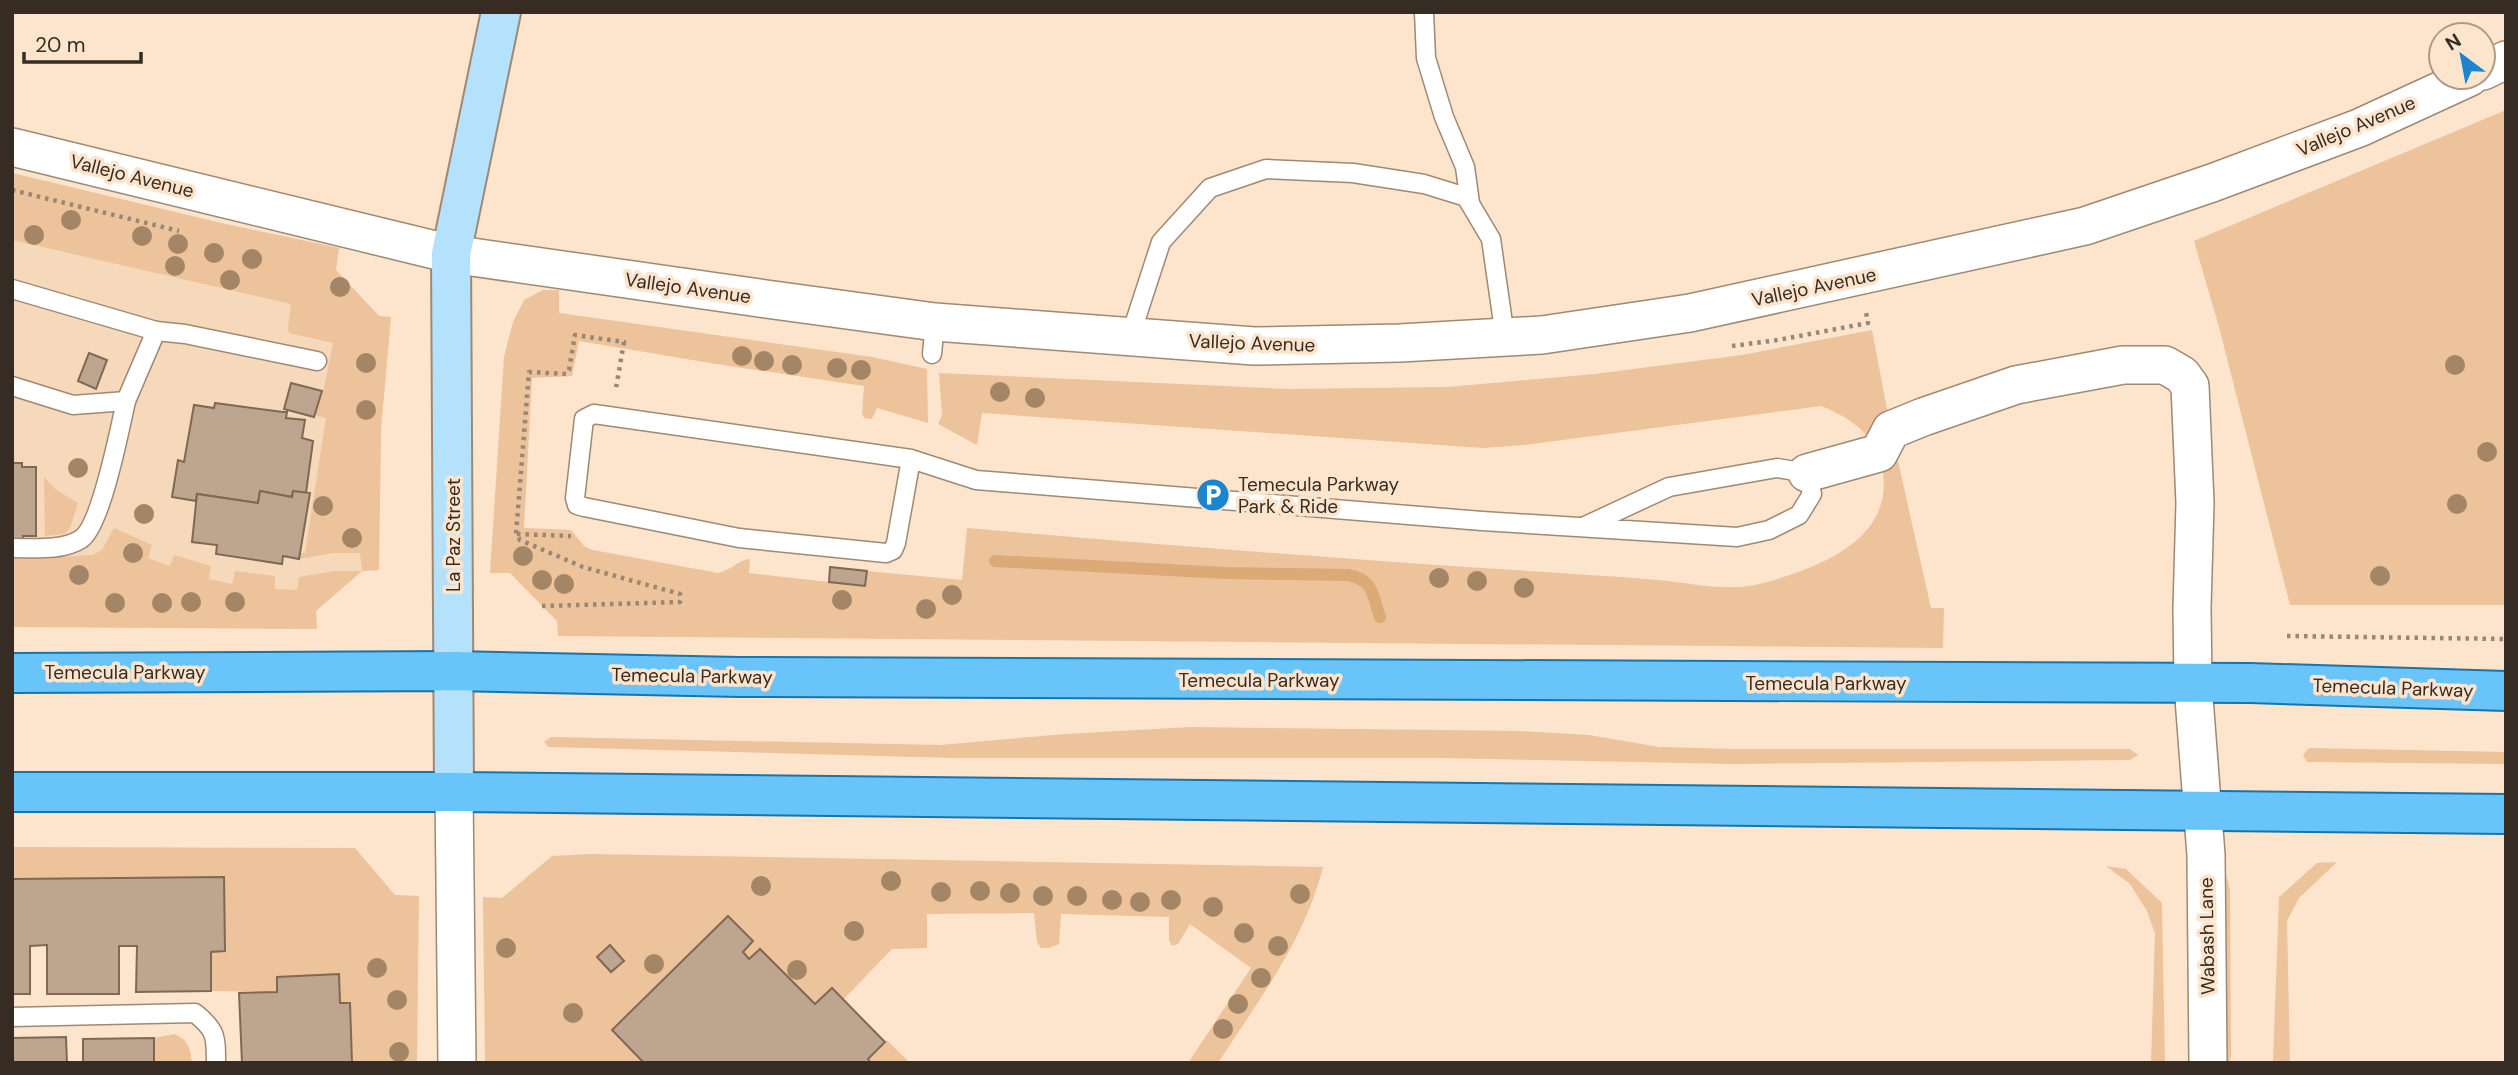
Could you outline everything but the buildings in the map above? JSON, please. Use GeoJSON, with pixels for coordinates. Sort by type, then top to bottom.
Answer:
{"type":"FeatureCollection","features":[{"type":"Feature","properties":{"kind":"main road","name":"La Paz Street"},"geometry":{"type":"LineString","coordinates":[[454,792],[451,254],[501,12]]}},
{"type":"Feature","properties":{"kind":"main road","name":"Temecula Parkway"},"geometry":{"type":"LineString","coordinates":[[12,673],[454,671],[739,677],[2193,685],[2250,683],[2506,691]]}},
{"type":"Feature","properties":{"kind":"main road"},"geometry":{"type":"LineString","coordinates":[[12,792],[454,792],[2506,814]]}},
{"type":"Feature","properties":{"kind":"street","name":"Vallejo Avenue"},"geometry":{"type":"LineString","coordinates":[[12,147],[451,254],[934,338],[1130,337],[1254,346],[1400,343],[1542,335],[1690,313],[2085,226],[2212,183],[2359,128],[2440,91]]}},
{"type":"Feature","properties":{"kind":"street","name":"Wabash Lane"},"geometry":{"type":"LineString","coordinates":[[1807,472],[1879,453],[1891,430],[2015,385],[2123,365],[2165,365],[2182,374],[2190,386],[2195,503],[2193,685],[2206,855],[2208,1063]]}},
{"type":"Feature","properties":{"kind":"street","name":"La Paz Street"},"geometry":{"type":"LineString","coordinates":[[454,792],[457,1063]]}},
{"type":"Feature","properties":{"kind":"lane"},"geometry":{"type":"LineString","coordinates":[[1424,12],[1426,58],[1444,117],[1465,167],[1469,203]]}},
{"type":"Feature","properties":{"kind":"lane"},"geometry":{"type":"LineString","coordinates":[[1130,337],[1161,242],[1209,188],[1266,169],[1353,173],[1424,184],[1466,197],[1491,239],[1505,337]]}},
{"type":"Feature","properties":{"kind":"lane"},"geometry":{"type":"LineString","coordinates":[[12,289],[156,331],[185,334],[317,361]]}},
{"type":"Feature","properties":{"kind":"lane"},"geometry":{"type":"LineString","coordinates":[[12,548],[62,546],[87,534],[105,489],[126,401],[156,331]]}},
{"type":"Feature","properties":{"kind":"lane"},"geometry":{"type":"LineString","coordinates":[[12,386],[72,405],[126,401]]}},
{"type":"Feature","properties":{"kind":"lane"},"geometry":{"type":"LineString","coordinates":[[911,459],[897,543],[893,550],[886,553],[738,538],[584,507],[577,505],[575,498],[584,419],[594,414],[911,459],[976,480],[1583,527],[1737,537],[1769,530],[1798,515],[1812,494],[1807,472],[1777,468],[1669,487],[1583,527]]}},
{"type":"Feature","properties":{"kind":"lane"},"geometry":{"type":"LineString","coordinates":[[12,1017],[195,1013],[210,1025],[216,1037],[216,1063]]}},
{"type":"Feature","properties":{"kind":"path"},"geometry":{"type":"LineString","coordinates":[[2287,636],[2506,639]]}},
{"type":"Feature","properties":{"kind":"shaded area"},"geometry":{"type":"Polygon","coordinates":[[[2506,110],[2506,605],[2290,605],[2219,327],[2194,241],[2506,110]]]}},
{"type":"Feature","properties":{"kind":"shaded area"},"geometry":{"type":"Polygon","coordinates":[[[12,173],[339,248],[336,270],[379,316],[391,317],[381,429],[379,570],[362,571],[316,611],[317,629],[12,627],[12,173]]]}},
{"type":"Feature","properties":{"kind":"shaded area"},"geometry":{"type":"Polygon","coordinates":[[[12,173],[339,248],[336,270],[379,316],[391,317],[381,429],[379,570],[362,571],[360,553],[333,553],[299,559],[300,553],[305,553],[326,418],[315,415],[324,388],[333,343],[289,333],[291,304],[12,240],[12,173]]]}},
{"type":"Feature","properties":{"kind":"shaded area"},"geometry":{"type":"Polygon","coordinates":[[[543,290],[559,290],[559,313],[872,357],[927,369],[928,423],[877,408],[872,419],[864,418],[864,386],[579,341],[572,376],[532,378],[524,528],[571,530],[584,546],[593,550],[718,573],[750,559],[749,573],[864,586],[867,571],[962,580],[967,528],[1718,587],[1762,583],[1793,574],[1836,555],[1865,532],[1882,502],[1884,484],[1881,463],[1872,443],[1866,434],[1850,421],[1821,406],[1483,448],[982,413],[977,445],[938,424],[942,415],[939,373],[1289,389],[1448,387],[1595,374],[1742,355],[1872,330],[1891,430],[1931,608],[1944,608],[1943,648],[558,636],[557,621],[510,573],[490,573],[504,357],[513,322],[524,300],[543,290]]]}},
{"type":"Feature","properties":{"kind":"shaded area"},"geometry":{"type":"Polygon","coordinates":[[[44,477],[55,489],[78,503],[70,528],[64,534],[45,536],[44,477]]]}},
{"type":"Feature","properties":{"kind":"shaded area"},"geometry":{"type":"Polygon","coordinates":[[[114,528],[152,545],[148,558],[170,566],[174,555],[211,566],[209,579],[232,584],[235,571],[275,576],[275,589],[297,590],[299,577],[335,571],[362,571],[316,611],[317,629],[12,627],[12,559],[93,555],[102,550],[114,528]]]}},
{"type":"Feature","properties":{"kind":"shaded area"},"geometry":{"type":"Polygon","coordinates":[[[1191,727],[1520,731],[1589,735],[1659,747],[2130,749],[2138,755],[2130,760],[1732,764],[1440,758],[955,758],[549,747],[544,742],[551,737],[940,745],[1191,727]]]}},
{"type":"Feature","properties":{"kind":"shaded area"},"geometry":{"type":"Polygon","coordinates":[[[2309,748],[2506,752],[2506,764],[2307,762],[2303,755],[2309,748]]]}},
{"type":"Feature","properties":{"kind":"shaded area"},"geometry":{"type":"Polygon","coordinates":[[[12,847],[355,848],[395,895],[419,896],[417,1063],[352,1063],[350,1003],[340,1003],[339,974],[277,977],[277,992],[211,991],[211,952],[225,951],[224,877],[12,879],[12,847]]]}},
{"type":"Feature","properties":{"kind":"shaded area"},"geometry":{"type":"Polygon","coordinates":[[[590,854],[1323,867],[1305,920],[1292,945],[1218,1063],[1188,1063],[1251,968],[1190,924],[1178,944],[1172,946],[1169,940],[1169,917],[1061,914],[1059,944],[1041,948],[1037,942],[1034,913],[927,914],[927,948],[892,949],[843,1000],[832,988],[815,1004],[760,949],[749,959],[743,952],[753,941],[728,916],[612,1030],[644,1063],[485,1063],[483,897],[502,898],[552,856],[590,854]]]}},
{"type":"Feature","properties":{"kind":"shaded area"},"geometry":{"type":"Polygon","coordinates":[[[2337,862],[2299,898],[2287,921],[2290,1063],[2273,1063],[2279,897],[2317,863],[2337,862]]]}},
{"type":"Feature","properties":{"kind":"shaded area"},"geometry":{"type":"Polygon","coordinates":[[[2106,866],[2126,869],[2162,903],[2165,1063],[2151,1063],[2155,933],[2147,911],[2130,884],[2106,866]]]}},
{"type":"Feature","properties":{"kind":"shaded area"},"geometry":{"type":"Polygon","coordinates":[[[2227,877],[2230,891],[2231,1056],[2229,1063],[2221,1063],[2221,878],[2227,877]]]}},
{"type":"Feature","properties":{"kind":"shaded area"},"geometry":{"type":"Polygon","coordinates":[[[174,1034],[188,1045],[192,1063],[83,1063],[83,1039],[154,1038],[174,1034]]]}},
{"type":"Feature","properties":{"kind":"shaded area"},"geometry":{"type":"Polygon","coordinates":[[[887,1040],[910,1063],[871,1063],[868,1059],[887,1040]]]}},
{"type":"Feature","properties":{"kind":"waterway"},"geometry":{"type":"LineString","coordinates":[[995,561],[1226,573],[1348,575],[1363,580],[1371,589],[1380,617]]}},
{"type":"Feature","properties":{"kind":"place","name":"Temecula Parkway Park & Ride"},"geometry":{"type":"Point","coordinates":[1213,495]}}]}
